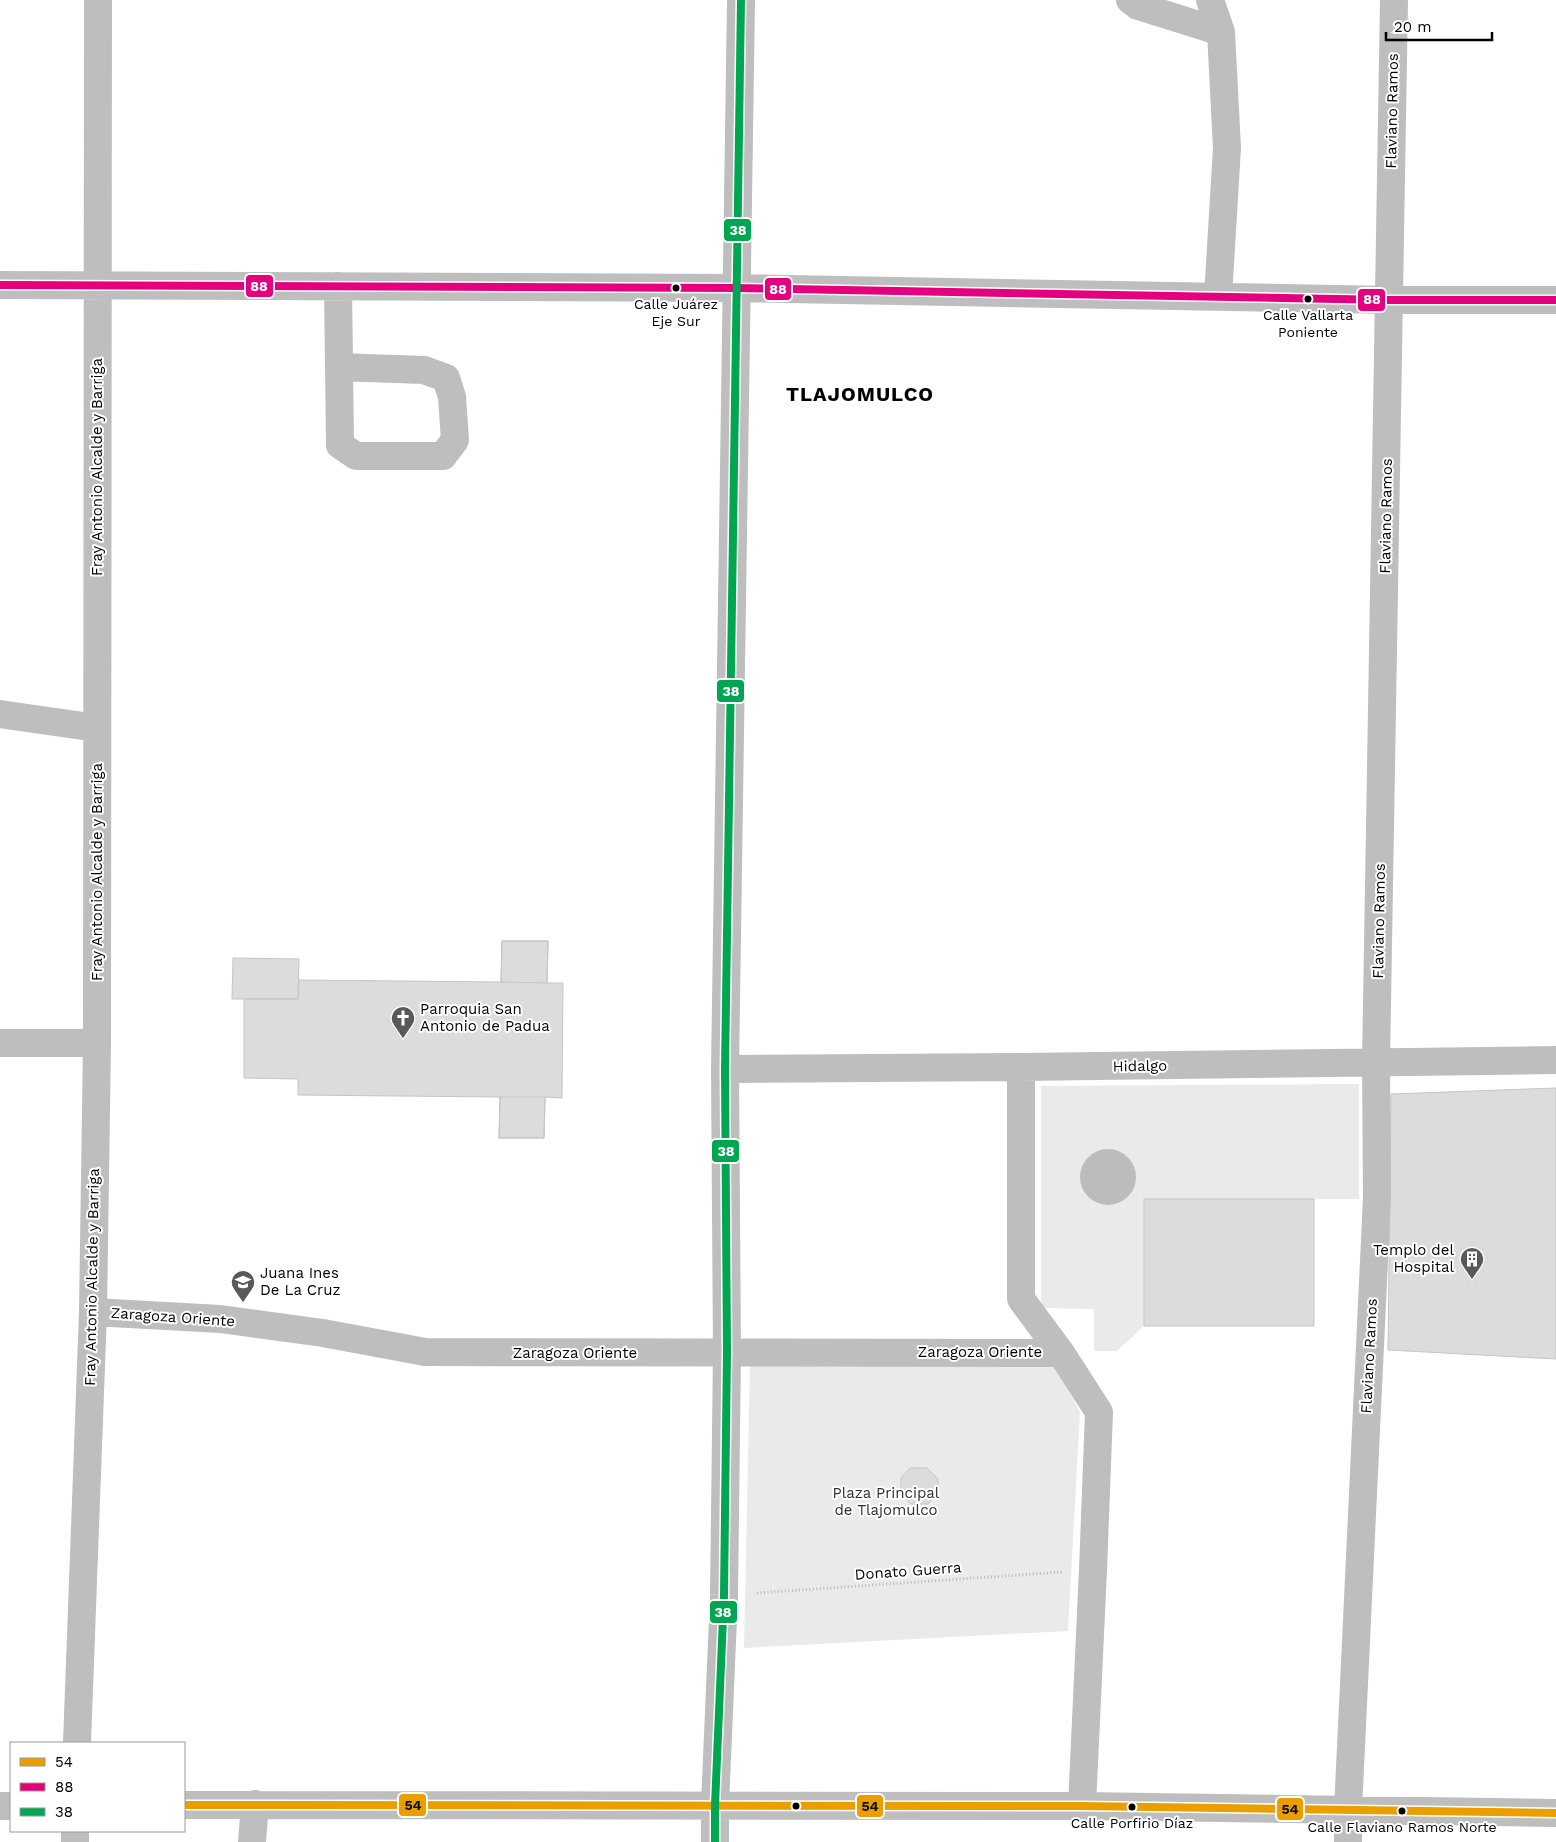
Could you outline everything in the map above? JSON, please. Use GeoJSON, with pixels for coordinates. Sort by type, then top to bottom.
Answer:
{"type":"FeatureCollection","features":[{"type":"Feature","properties":{"kind":"street","name":"Fray Antonio Alcalde y Barriga"},"geometry":{"type":"LineString","coordinates":[[77,1742],[93,1312],[97,1043],[98,0]]}},
{"type":"Feature","properties":{"kind":"street"},"geometry":{"type":"LineString","coordinates":[[715,1842],[724,1595],[727,1352],[725,1069],[740,0]]}},
{"type":"Feature","properties":{"kind":"street"},"geometry":{"type":"LineString","coordinates":[[1130,0],[1138,6],[1222,32]]}},
{"type":"Feature","properties":{"kind":"street"},"geometry":{"type":"LineString","coordinates":[[1210,0],[1222,32],[1226,148],[1218,297]]}},
{"type":"Feature","properties":{"kind":"street","name":"Flaviano Ramos"},"geometry":{"type":"LineString","coordinates":[[1348,1842],[1377,1198],[1376,1063],[1394,0]]}},
{"type":"Feature","properties":{"kind":"street"},"geometry":{"type":"LineString","coordinates":[[0,285],[735,288],[1390,300],[1556,300]]}},
{"type":"Feature","properties":{"kind":"street"},"geometry":{"type":"LineString","coordinates":[[338,286],[339,367],[340,446],[356,456],[443,456],[455,440],[452,397],[446,378],[424,370],[339,367]]}},
{"type":"Feature","properties":{"kind":"street"},"geometry":{"type":"LineString","coordinates":[[0,714],[97,728]]}},
{"type":"Feature","properties":{"kind":"street"},"geometry":{"type":"LineString","coordinates":[[0,1043],[97,1043]]}},
{"type":"Feature","properties":{"kind":"street","name":"Hidalgo"},"geometry":{"type":"LineString","coordinates":[[725,1069],[1556,1060]]}},
{"type":"Feature","properties":{"kind":"street"},"geometry":{"type":"LineString","coordinates":[[1021,1067],[1021,1299],[1061,1353],[1099,1412],[1082,1806]]}},
{"type":"Feature","properties":{"kind":"street","name":"Zaragoza Oriente"},"geometry":{"type":"LineString","coordinates":[[93,1312],[220,1319],[323,1333],[425,1352],[1061,1353]]}},
{"type":"Feature","properties":{"kind":"street"},"geometry":{"type":"LineString","coordinates":[[252,1842],[256,1804]]}},
{"type":"Feature","properties":{"kind":"street"},"geometry":{"type":"LineString","coordinates":[[185,1805],[1082,1806],[1556,1813]]}},
{"type":"Feature","properties":{"kind":"path","name":"Donato Guerra"},"geometry":{"type":"LineString","coordinates":[[724,1595],[1093,1570]]}},
{"type":"Feature","properties":{"kind":"green space"},"geometry":{"type":"Polygon","coordinates":[[[1359,1084],[1359,1199],[1144,1199],[1144,1326],[1117,1351],[1094,1351],[1094,1309],[1041,1308],[1041,1086],[1359,1084]]]}},
{"type":"Feature","properties":{"kind":"green space","name":"Plaza Principal de Tlajomulco"},"geometry":{"type":"Polygon","coordinates":[[[1053,1361],[1080,1412],[1068,1631],[744,1648],[750,1363],[1053,1361]]]}},
{"type":"Feature","properties":{"kind":"shaded area"},"geometry":{"type":"Polygon","coordinates":[[[1103,1149],[1113,1149],[1128,1157],[1134,1166],[1136,1177],[1134,1188],[1128,1197],[1113,1205],[1103,1205],[1092,1200],[1085,1193],[1080,1182],[1080,1172],[1085,1161],[1092,1154],[1103,1149]]]}},
{"type":"Feature","properties":{"kind":"building","name":"Parroquia San Antonio de Padua"},"geometry":{"type":"Polygon","coordinates":[[[502,941],[548,941],[547,983],[563,983],[562,1098],[545,1097],[544,1138],[499,1138],[500,1097],[298,1095],[298,1079],[244,1078],[244,999],[298,999],[299,980],[501,982],[502,941]]]}},
{"type":"Feature","properties":{"kind":"building"},"geometry":{"type":"Polygon","coordinates":[[[502,941],[548,941],[547,983],[501,982],[502,941]]]}},
{"type":"Feature","properties":{"kind":"building"},"geometry":{"type":"Polygon","coordinates":[[[233,958],[299,959],[298,999],[232,999],[233,958]]]}},
{"type":"Feature","properties":{"kind":"building","name":"Templo del Hospital"},"geometry":{"type":"Polygon","coordinates":[[[1556,1088],[1556,1359],[1388,1350],[1391,1094],[1556,1088]]]}},
{"type":"Feature","properties":{"kind":"building"},"geometry":{"type":"Polygon","coordinates":[[[500,1097],[545,1097],[544,1138],[499,1138],[500,1097]]]}},
{"type":"Feature","properties":{"kind":"building"},"geometry":{"type":"Polygon","coordinates":[[[1144,1199],[1314,1199],[1314,1326],[1144,1326],[1144,1199]]]}},
{"type":"Feature","properties":{"kind":"building"},"geometry":{"type":"Polygon","coordinates":[[[910,1468],[927,1468],[938,1479],[938,1494],[928,1504],[911,1504],[901,1494],[901,1478],[910,1468]]]}},
{"type":"Feature","properties":{"kind":"transit line","name":"38"},"geometry":{"type":"LineString","coordinates":[[715,1842],[724,1595],[727,1352],[725,1069],[741,0]]}},
{"type":"Feature","properties":{"kind":"transit line","name":"88"},"geometry":{"type":"LineString","coordinates":[[0,285],[735,288],[1390,300],[1556,300]]}},
{"type":"Feature","properties":{"kind":"transit line","name":"54"},"geometry":{"type":"LineString","coordinates":[[185,1805],[1082,1806],[1556,1813]]}},
{"type":"Feature","properties":{"kind":"place","name":"Calle Juárez Eje Sur"},"geometry":{"type":"Point","coordinates":[676,288]}},
{"type":"Feature","properties":{"kind":"place","name":"Calle Vallarta Poniente"},"geometry":{"type":"Point","coordinates":[1308,299]}},
{"type":"Feature","properties":{"kind":"place","name":"Parroquia San Antonio de Padua"},"geometry":{"type":"Point","coordinates":[403,1039]}},
{"type":"Feature","properties":{"kind":"place","name":"Templo del Hospital"},"geometry":{"type":"Point","coordinates":[1472,1280]}},
{"type":"Feature","properties":{"kind":"place","name":"Juana Ines De La Cruz"},"geometry":{"type":"Point","coordinates":[243,1303]}},
{"type":"Feature","properties":{"kind":"place","name":"Calle Porfirio Díaz"},"geometry":{"type":"Point","coordinates":[1132,1807]}},
{"type":"Feature","properties":{"kind":"place","name":"Calle Flaviano Ramos Norte"},"geometry":{"type":"Point","coordinates":[1402,1811]}},
{"type":"Feature","properties":{"kind":"district","name":"TLAJOMULCO"},"geometry":{"type":"Point","coordinates":[860,394]}}]}
